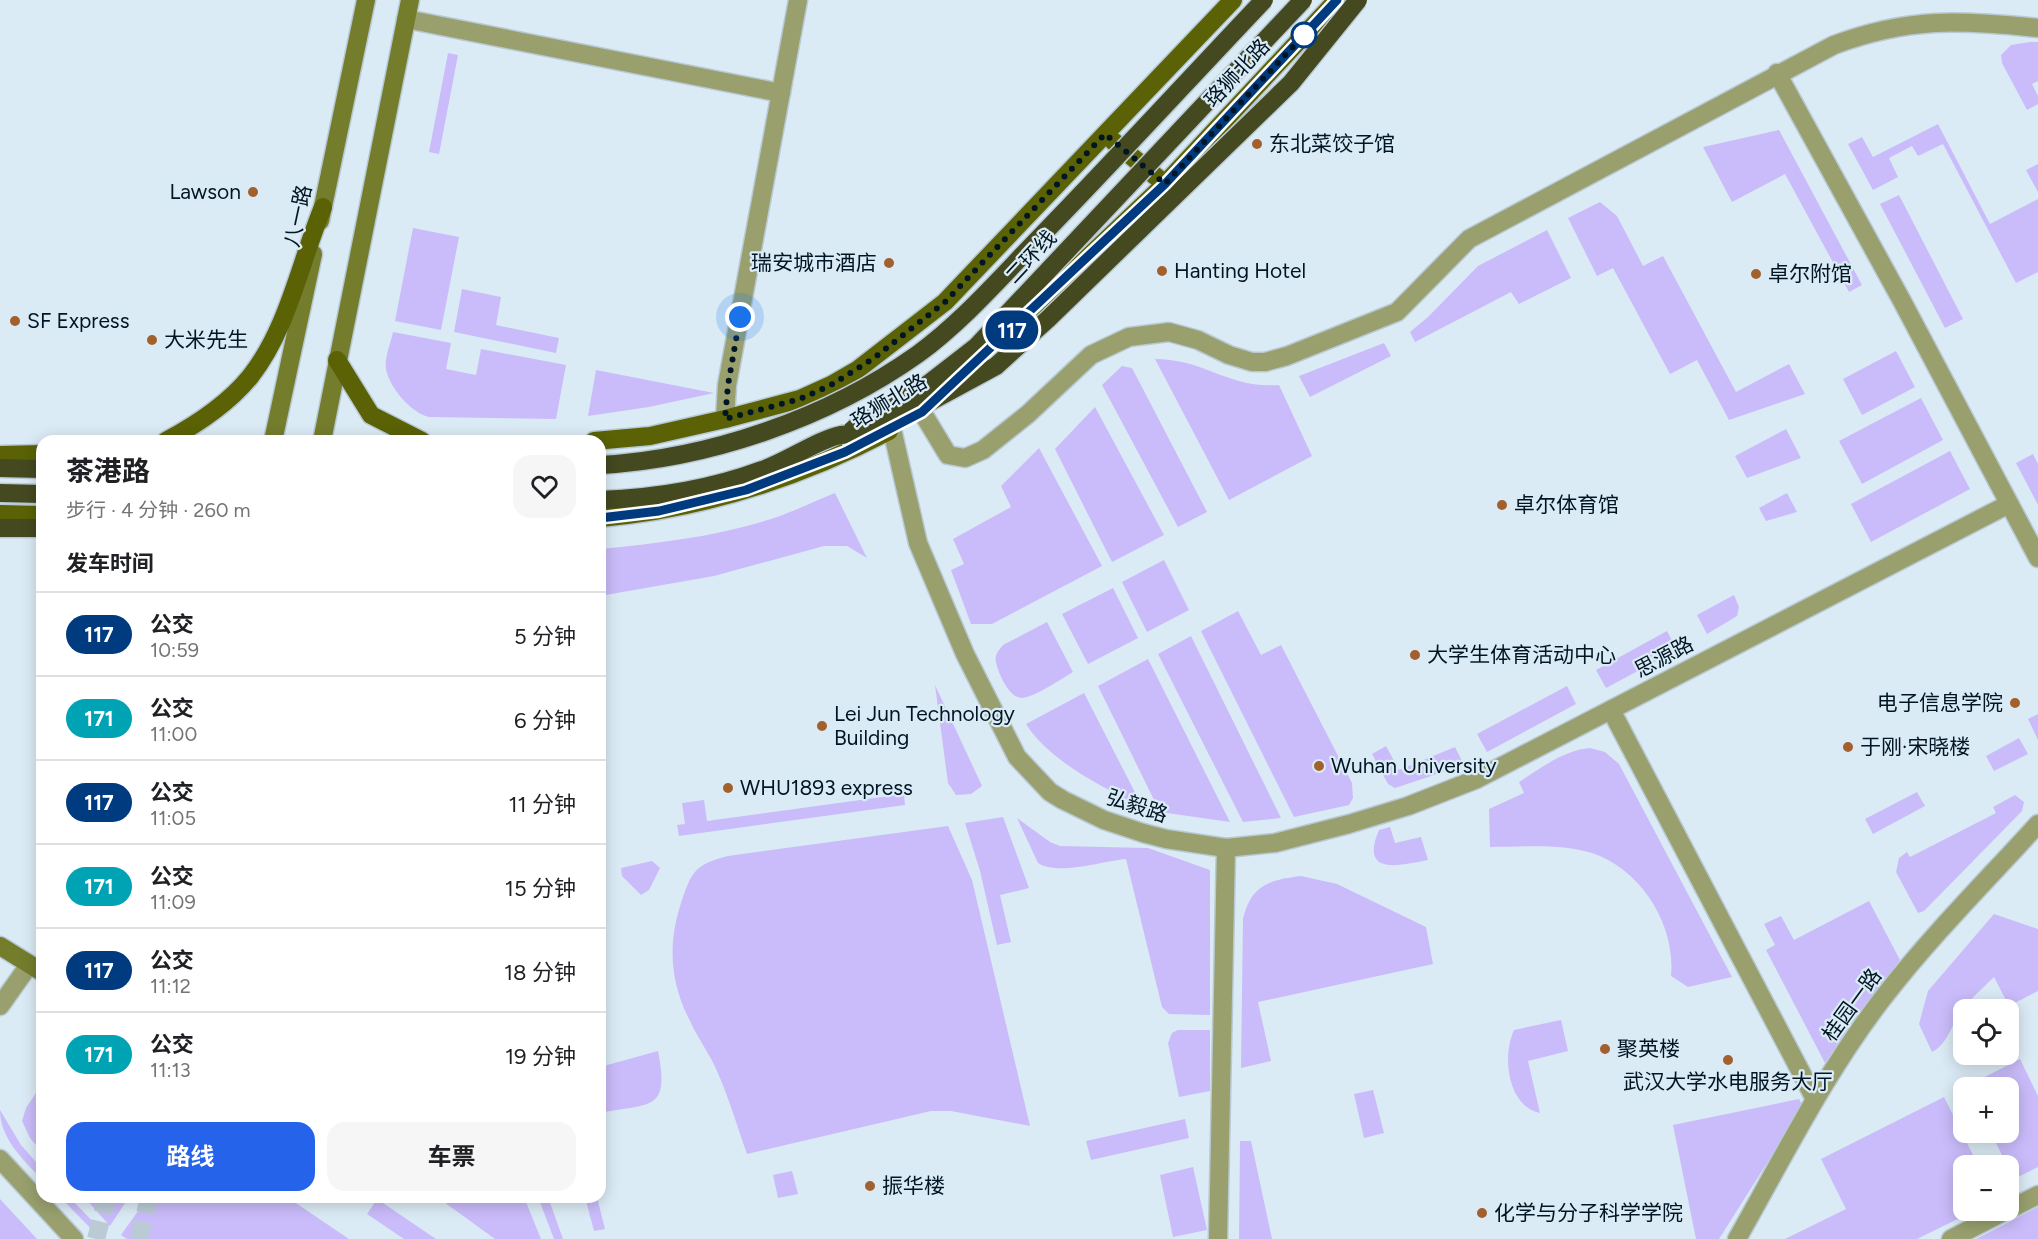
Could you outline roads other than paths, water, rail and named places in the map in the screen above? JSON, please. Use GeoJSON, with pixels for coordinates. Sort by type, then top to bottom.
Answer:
{"type":"FeatureCollection","features":[{"type":"Feature","properties":{"kind":"highway","name":"二环线"},"geometry":{"type":"LineString","coordinates":[[606,465],[651,461],[731,443],[858,390],[917,354],[975,305],[1264,0]]}},
{"type":"Feature","properties":{"kind":"highway","name":"二环线"},"geometry":{"type":"LineString","coordinates":[[606,499],[667,493],[735,479],[792,458],[841,435],[904,400],[977,346],[1303,0]]}},
{"type":"Feature","properties":{"kind":"highway"},"geometry":{"type":"LineString","coordinates":[[841,435],[874,432],[996,366],[1291,82],[1358,0]]}},
{"type":"Feature","properties":{"kind":"highway"},"geometry":{"type":"LineString","coordinates":[[0,468],[36,469]]}},
{"type":"Feature","properties":{"kind":"highway"},"geometry":{"type":"LineString","coordinates":[[0,493],[36,494]]}},
{"type":"Feature","properties":{"kind":"highway"},"geometry":{"type":"LineString","coordinates":[[0,528],[36,528]]}},
{"type":"Feature","properties":{"kind":"main road","name":"八一路"},"geometry":{"type":"LineString","coordinates":[[274,435],[366,0]]}},
{"type":"Feature","properties":{"kind":"main road"},"geometry":{"type":"LineString","coordinates":[[323,435],[410,0]]}},
{"type":"Feature","properties":{"kind":"main road","name":"珞狮北路"},"geometry":{"type":"LineString","coordinates":[[606,440],[650,436],[800,399],[831,385],[874,358],[945,302],[1233,0]]}},
{"type":"Feature","properties":{"kind":"main road","name":"珞狮北路"},"geometry":{"type":"LineString","coordinates":[[606,517],[659,511],[746,490],[834,457],[922,412],[1165,184],[1337,0]]}},
{"type":"Feature","properties":{"kind":"main road"},"geometry":{"type":"LineString","coordinates":[[1105,134],[1165,184]]}},
{"type":"Feature","properties":{"kind":"main road"},"geometry":{"type":"LineString","coordinates":[[177,435],[189,428],[250,376],[286,308],[323,207]]}},
{"type":"Feature","properties":{"kind":"main road"},"geometry":{"type":"LineString","coordinates":[[337,360],[371,415],[410,435]]}},
{"type":"Feature","properties":{"kind":"main road"},"geometry":{"type":"LineString","coordinates":[[0,454],[36,454]]}},
{"type":"Feature","properties":{"kind":"main road"},"geometry":{"type":"LineString","coordinates":[[0,514],[36,515]]}},
{"type":"Feature","properties":{"kind":"main road"},"geometry":{"type":"LineString","coordinates":[[0,946],[30,965]]}},
{"type":"Feature","properties":{"kind":"street"},"geometry":{"type":"LineString","coordinates":[[725,419],[728,385],[798,0]]}},
{"type":"Feature","properties":{"kind":"street"},"geometry":{"type":"LineString","coordinates":[[406,19],[780,93]]}},
{"type":"Feature","properties":{"kind":"street"},"geometry":{"type":"LineString","coordinates":[[922,412],[948,455],[965,458],[993,444],[1091,355],[1109,344],[1140,334],[1169,332],[1198,340],[1229,355],[1252,362],[1277,360],[1398,312],[1459,247],[1479,234],[1777,73],[1834,45],[1868,32],[1897,26],[1959,21],[2038,28]]}},
{"type":"Feature","properties":{"kind":"street"},"geometry":{"type":"LineString","coordinates":[[1777,73],[2038,558]]}},
{"type":"Feature","properties":{"kind":"street","name":"弘毅路"},"geometry":{"type":"LineString","coordinates":[[892,429],[910,512],[928,571],[989,705],[1017,757],[1050,792],[1104,820],[1166,839],[1226,848]]}},
{"type":"Feature","properties":{"kind":"street","name":"思源路"},"geometry":{"type":"LineString","coordinates":[[1226,848],[1275,843],[1408,806],[1477,779],[2009,504]]}},
{"type":"Feature","properties":{"kind":"street"},"geometry":{"type":"LineString","coordinates":[[1611,710],[1815,1099]]}},
{"type":"Feature","properties":{"kind":"street","name":"桂园一路"},"geometry":{"type":"LineString","coordinates":[[1737,1239],[1815,1099],[1850,1043],[1886,994],[2038,824]]}},
{"type":"Feature","properties":{"kind":"street"},"geometry":{"type":"LineString","coordinates":[[1218,1239],[1226,848]]}},
{"type":"Feature","properties":{"kind":"street"},"geometry":{"type":"LineString","coordinates":[[0,989],[30,965]]}},
{"type":"Feature","properties":{"kind":"street"},"geometry":{"type":"LineString","coordinates":[[0,1006],[30,965]]}},
{"type":"Feature","properties":{"kind":"street"},"geometry":{"type":"LineString","coordinates":[[0,1159],[36,1198]]}},
{"type":"Feature","properties":{"kind":"street"},"geometry":{"type":"LineString","coordinates":[[2019,1204],[2038,1195]]}},
{"type":"Feature","properties":{"kind":"street"},"geometry":{"type":"LineString","coordinates":[[41,1203],[74,1239]]}},
{"type":"Feature","properties":{"kind":"street"},"geometry":{"type":"LineString","coordinates":[[1951,1239],[1986,1221]]}},
{"type":"Feature","properties":{"kind":"tunnel"},"geometry":{"type":"LineString","coordinates":[[96,1239],[105,1203]]}},
{"type":"Feature","properties":{"kind":"tunnel"},"geometry":{"type":"LineString","coordinates":[[139,1239],[148,1203]]}},
{"type":"Feature","properties":{"kind":"place","name":"东北菜饺子馆"},"geometry":{"type":"Point","coordinates":[1257,144]}},
{"type":"Feature","properties":{"kind":"place","name":"Lawson"},"geometry":{"type":"Point","coordinates":[253,192]}},
{"type":"Feature","properties":{"kind":"place","name":"瑞安城市酒店"},"geometry":{"type":"Point","coordinates":[889,263]}},
{"type":"Feature","properties":{"kind":"place","name":"Hanting Hotel"},"geometry":{"type":"Point","coordinates":[1162,271]}},
{"type":"Feature","properties":{"kind":"place","name":"卓尔附馆"},"geometry":{"type":"Point","coordinates":[1756,274]}},
{"type":"Feature","properties":{"kind":"place","name":"SF Express"},"geometry":{"type":"Point","coordinates":[15,321]}},
{"type":"Feature","properties":{"kind":"place","name":"大米先生"},"geometry":{"type":"Point","coordinates":[152,340]}},
{"type":"Feature","properties":{"kind":"place","name":"卓尔体育馆"},"geometry":{"type":"Point","coordinates":[1502,505]}},
{"type":"Feature","properties":{"kind":"place","name":"大学生体育活动中心"},"geometry":{"type":"Point","coordinates":[1415,655]}},
{"type":"Feature","properties":{"kind":"place","name":"电子信息学院"},"geometry":{"type":"Point","coordinates":[2015,703]}},
{"type":"Feature","properties":{"kind":"place","name":"Lei Jun Technology Building"},"geometry":{"type":"Point","coordinates":[822,726]}},
{"type":"Feature","properties":{"kind":"place","name":"于刚·宋晓楼"},"geometry":{"type":"Point","coordinates":[1848,747]}},
{"type":"Feature","properties":{"kind":"place","name":"Wuhan University"},"geometry":{"type":"Point","coordinates":[1319,766]}},
{"type":"Feature","properties":{"kind":"place","name":"WHU1893 express"},"geometry":{"type":"Point","coordinates":[728,788]}},
{"type":"Feature","properties":{"kind":"place","name":"聚英楼"},"geometry":{"type":"Point","coordinates":[1605,1049]}},
{"type":"Feature","properties":{"kind":"place","name":"武汉大学水电服务大厅"},"geometry":{"type":"Point","coordinates":[1728,1060]}},
{"type":"Feature","properties":{"kind":"place","name":"振华楼"},"geometry":{"type":"Point","coordinates":[870,1186]}},
{"type":"Feature","properties":{"kind":"place","name":"化学与分子科学学院"},"geometry":{"type":"Point","coordinates":[1482,1213]}}]}
